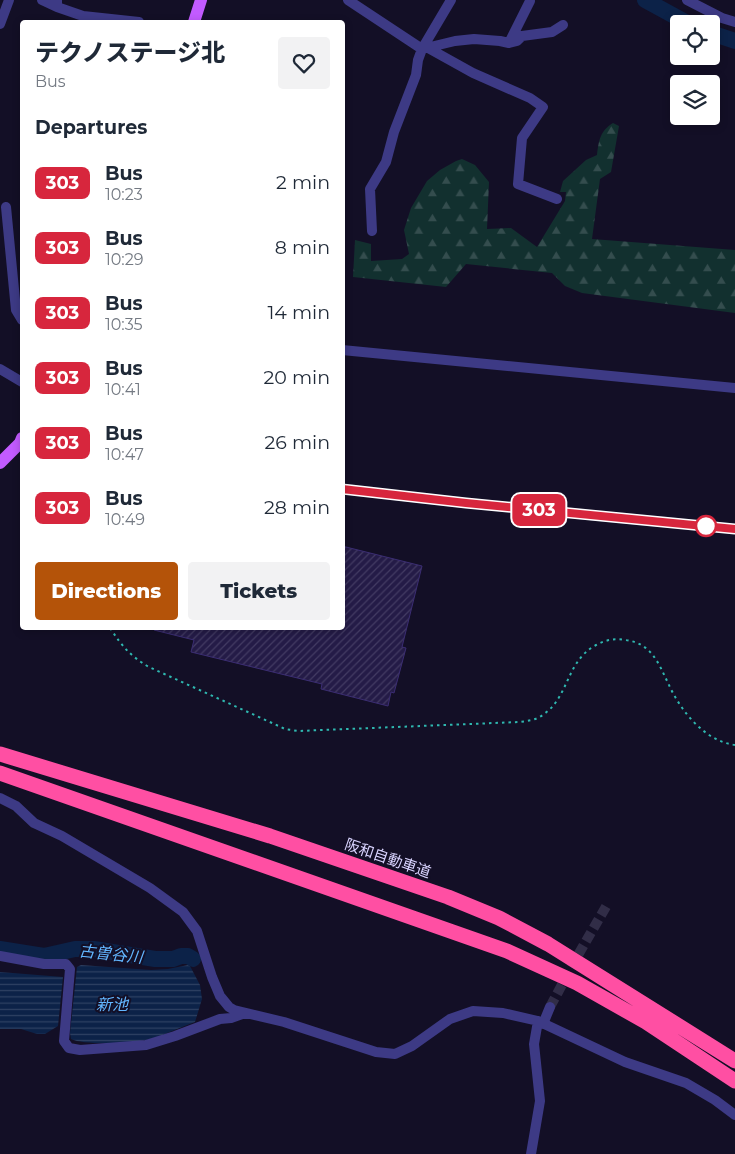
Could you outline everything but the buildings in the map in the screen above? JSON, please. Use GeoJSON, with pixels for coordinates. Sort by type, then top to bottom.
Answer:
{"type":"FeatureCollection","features":[{"type":"Feature","properties":{"kind":"highway","name":"阪和自動車道"},"geometry":{"type":"LineString","coordinates":[[0,754],[270,836],[448,897],[500,918],[556,949],[735,1061]]}},
{"type":"Feature","properties":{"kind":"highway"},"geometry":{"type":"LineString","coordinates":[[0,773],[506,951],[577,983],[646,1022],[735,1081]]}},
{"type":"Feature","properties":{"kind":"main road"},"geometry":{"type":"LineString","coordinates":[[195,20],[200,0]]}},
{"type":"Feature","properties":{"kind":"main road"},"geometry":{"type":"LineString","coordinates":[[0,463],[20,443]]}},
{"type":"Feature","properties":{"kind":"street"},"geometry":{"type":"LineString","coordinates":[[0,24],[9,0]]}},
{"type":"Feature","properties":{"kind":"street"},"geometry":{"type":"LineString","coordinates":[[42,0],[57,3],[83,16],[120,20]]}},
{"type":"Feature","properties":{"kind":"street"},"geometry":{"type":"LineString","coordinates":[[348,0],[425,48],[474,73],[530,98],[543,107],[522,138],[518,184],[557,199]]}},
{"type":"Feature","properties":{"kind":"street"},"geometry":{"type":"LineString","coordinates":[[372,231],[370,189],[386,162],[394,132],[425,48],[451,0]]}},
{"type":"Feature","properties":{"kind":"street"},"geometry":{"type":"LineString","coordinates":[[686,0],[722,18],[735,22]]}},
{"type":"Feature","properties":{"kind":"street"},"geometry":{"type":"LineString","coordinates":[[509,43],[530,1]]}},
{"type":"Feature","properties":{"kind":"street"},"geometry":{"type":"LineString","coordinates":[[425,48],[474,39],[509,43],[517,41],[522,36],[552,32],[563,25]]}},
{"type":"Feature","properties":{"kind":"street"},"geometry":{"type":"LineString","coordinates":[[6,207],[16,310],[20,317]]}},
{"type":"Feature","properties":{"kind":"street"},"geometry":{"type":"LineString","coordinates":[[345,350],[735,388]]}},
{"type":"Feature","properties":{"kind":"street"},"geometry":{"type":"LineString","coordinates":[[0,369],[20,381]]}},
{"type":"Feature","properties":{"kind":"street"},"geometry":{"type":"LineString","coordinates":[[345,489],[735,529]]}},
{"type":"Feature","properties":{"kind":"street"},"geometry":{"type":"LineString","coordinates":[[0,798],[16,806],[34,822],[62,836],[150,888],[183,912],[197,931],[212,977],[220,996],[229,1007],[245,1013],[284,1022],[376,1052],[395,1054],[412,1046],[450,1019],[474,1011],[503,1013],[541,1022],[625,1062],[686,1083],[735,1114]]}},
{"type":"Feature","properties":{"kind":"street"},"geometry":{"type":"LineString","coordinates":[[0,956],[44,964],[66,964],[70,969],[64,1041],[68,1048],[80,1050],[146,1045],[220,1019],[231,1018],[245,1013]]}},
{"type":"Feature","properties":{"kind":"street"},"geometry":{"type":"LineString","coordinates":[[531,1154],[540,1102],[534,1044],[541,1022],[550,1007]]}},
{"type":"Feature","properties":{"kind":"path"},"geometry":{"type":"LineString","coordinates":[[111,630],[122,646],[134,658],[149,667],[285,729],[298,731],[534,720],[545,714],[556,702],[577,661],[586,651],[608,640],[630,640],[646,649],[660,664],[676,702],[687,716],[711,736],[722,742],[735,745]]}},
{"type":"Feature","properties":{"kind":"green space"},"geometry":{"type":"Polygon","coordinates":[[[613,123],[619,126],[611,172],[600,179],[592,239],[735,250],[735,313],[582,293],[565,286],[552,273],[466,264],[446,287],[353,277],[355,240],[371,244],[371,261],[402,259],[409,254],[404,230],[411,208],[427,181],[440,170],[462,159],[475,165],[489,182],[487,229],[511,228],[537,247],[565,201],[566,192],[560,192],[563,181],[586,160],[597,155],[601,136],[605,129],[613,123]]]}},
{"type":"Feature","properties":{"kind":"water","name":"新池"},"geometry":{"type":"Polygon","coordinates":[[[81,965],[151,970],[190,966],[200,985],[202,999],[195,1022],[155,1038],[137,1041],[100,1043],[71,1039],[77,967],[81,965]]]}},
{"type":"Feature","properties":{"kind":"water"},"geometry":{"type":"Polygon","coordinates":[[[0,972],[63,977],[58,1026],[45,1034],[37,1034],[21,1029],[0,1029],[0,972]]]}},
{"type":"Feature","properties":{"kind":"waterway"},"geometry":{"type":"LineString","coordinates":[[645,0],[672,15]]}},
{"type":"Feature","properties":{"kind":"waterway"},"geometry":{"type":"LineString","coordinates":[[720,36],[735,41]]}},
{"type":"Feature","properties":{"kind":"waterway","name":"古曽谷川"},"geometry":{"type":"LineString","coordinates":[[0,949],[44,956],[75,949],[94,949],[155,959],[173,959],[181,956],[188,956],[193,959]]}},
{"type":"Feature","properties":{"kind":"tunnel"},"geometry":{"type":"LineString","coordinates":[[550,1007],[607,905]]}},
{"type":"Feature","properties":{"kind":"bus line","name":"303"},"geometry":{"type":"LineString","coordinates":[[345,489],[735,529]]}}]}
